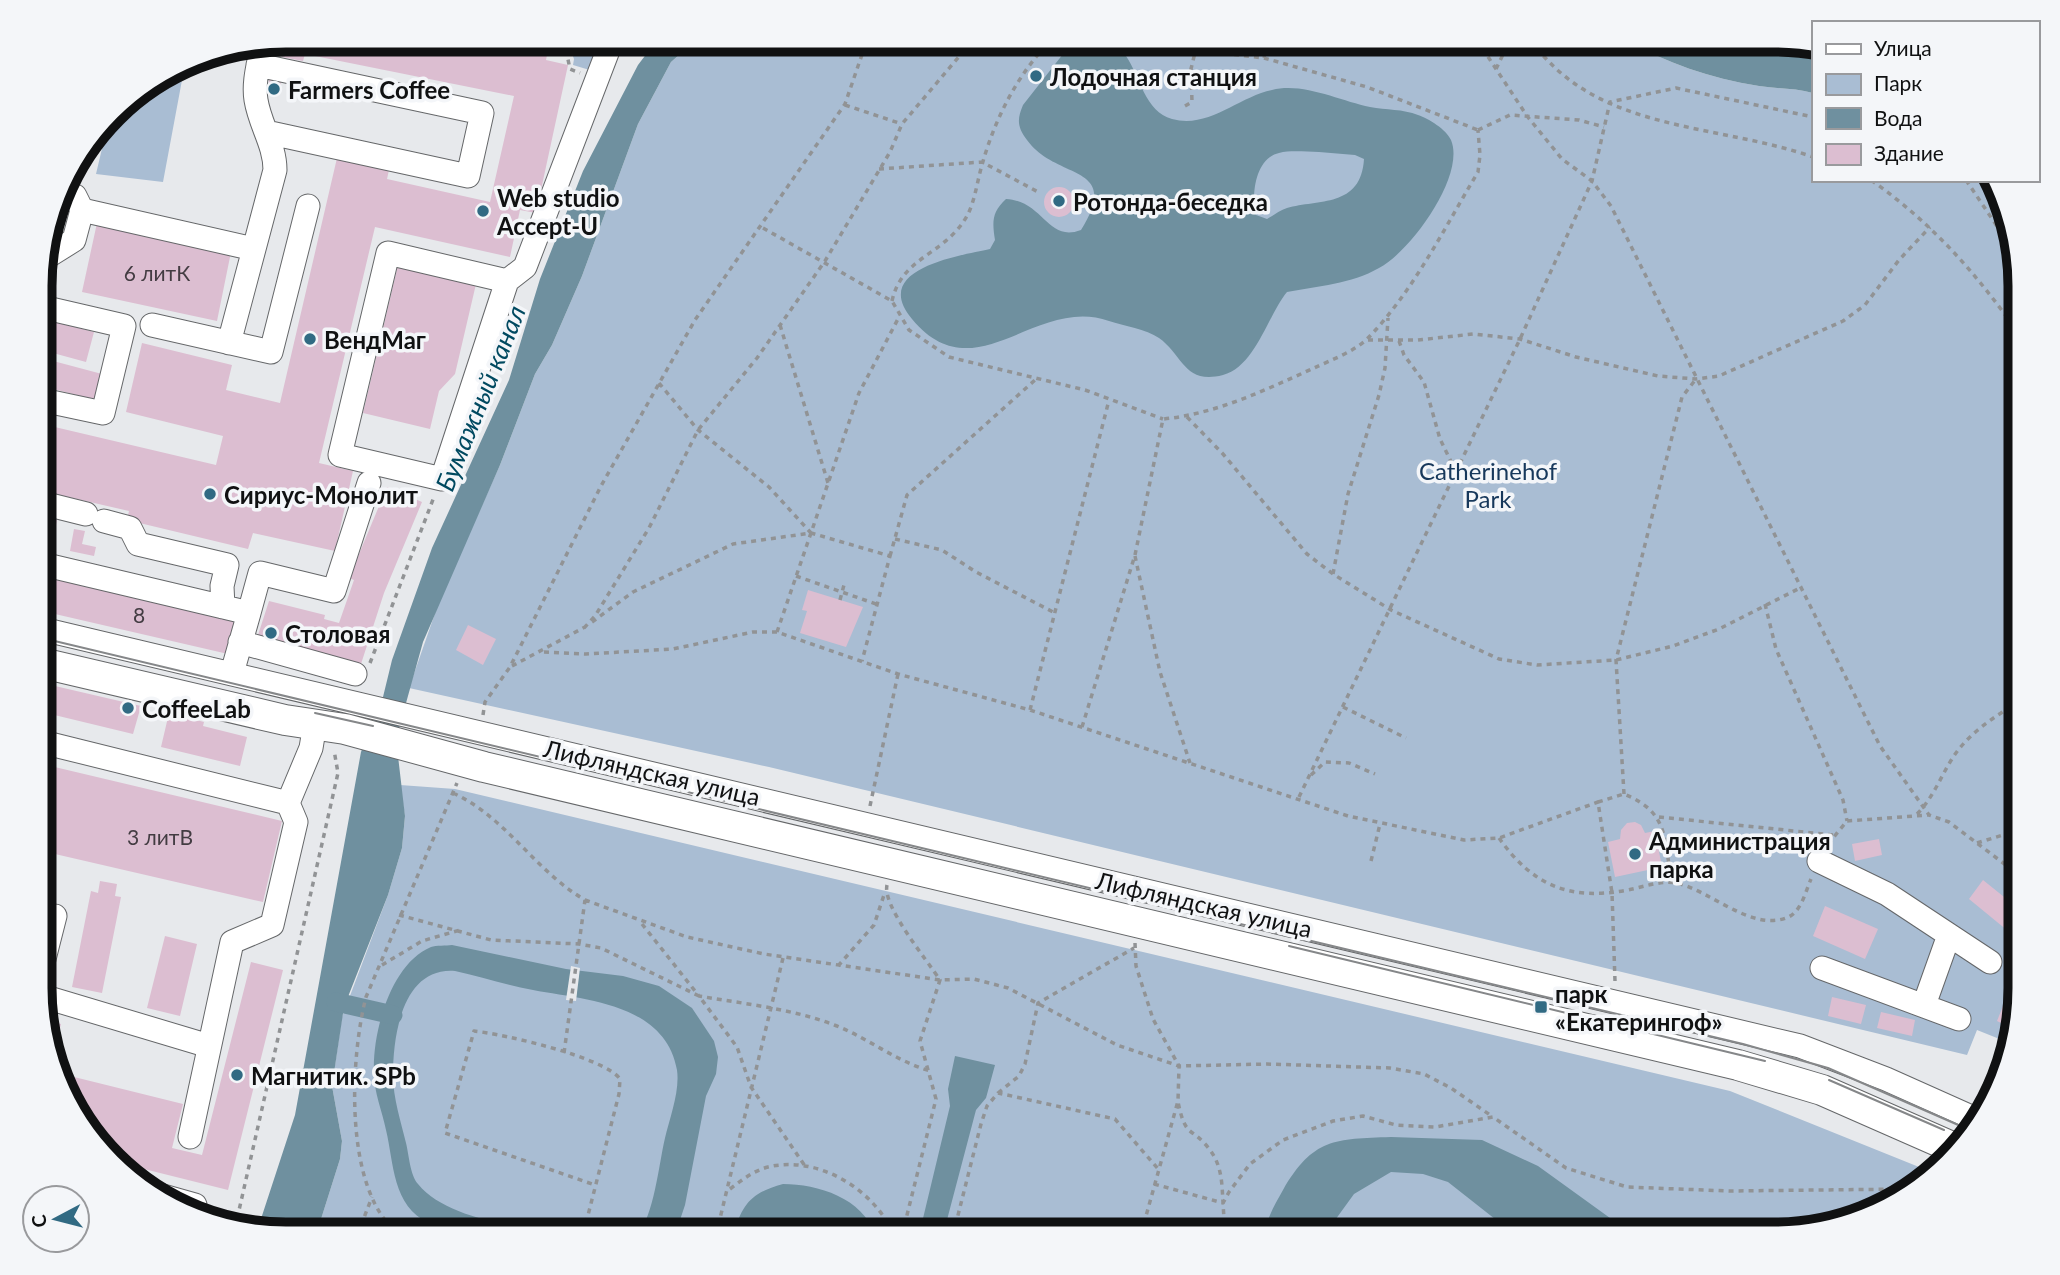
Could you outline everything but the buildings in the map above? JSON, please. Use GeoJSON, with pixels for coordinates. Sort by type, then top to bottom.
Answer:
{"type":"FeatureCollection","features":[{"type":"Feature","properties":{"kind":"main road"},"geometry":{"type":"LineString","coordinates":[[52,665],[336,724],[414,733]]}},
{"type":"Feature","properties":{"kind":"main road","name":"Лифляндская улица"},"geometry":{"type":"LineString","coordinates":[[414,733],[484,767],[1738,1065],[1822,1090],[1947,1145]]}},
{"type":"Feature","properties":{"kind":"street"},"geometry":{"type":"LineString","coordinates":[[507,281],[388,253],[340,455],[442,479],[507,281],[525,267],[607,53]]}},
{"type":"Feature","properties":{"kind":"street"},"geometry":{"type":"LineString","coordinates":[[229,343],[275,170],[275,154],[266,132],[256,102],[260,55],[482,113],[468,176],[266,132]]}},
{"type":"Feature","properties":{"kind":"street"},"geometry":{"type":"LineString","coordinates":[[56,251],[74,240],[82,210],[75,196],[71,195]]}},
{"type":"Feature","properties":{"kind":"street"},"geometry":{"type":"LineString","coordinates":[[152,325],[271,352],[308,206]]}},
{"type":"Feature","properties":{"kind":"street"},"geometry":{"type":"LineString","coordinates":[[82,210],[254,249]]}},
{"type":"Feature","properties":{"kind":"street"},"geometry":{"type":"LineString","coordinates":[[52,309],[124,326],[103,413],[52,402]]}},
{"type":"Feature","properties":{"kind":"street"},"geometry":{"type":"LineString","coordinates":[[232,673],[260,573],[334,591],[369,483]]}},
{"type":"Feature","properties":{"kind":"street"},"geometry":{"type":"LineString","coordinates":[[52,506],[130,528],[138,544],[227,565],[222,586],[223,607]]}},
{"type":"Feature","properties":{"kind":"street"},"geometry":{"type":"LineString","coordinates":[[52,566],[249,613]]}},
{"type":"Feature","properties":{"kind":"street"},"geometry":{"type":"LineString","coordinates":[[52,631],[232,673],[336,724],[311,748],[288,803],[296,822],[272,925],[232,942],[190,1137]]}},
{"type":"Feature","properties":{"kind":"street"},"geometry":{"type":"LineString","coordinates":[[240,642],[362,668]]}},
{"type":"Feature","properties":{"kind":"street","name":"Лифляндская улица"},"geometry":{"type":"LineString","coordinates":[[414,733],[503,737],[1800,1046],[1865,1070],[1969,1116]]}},
{"type":"Feature","properties":{"kind":"street"},"geometry":{"type":"LineString","coordinates":[[52,744],[288,803]]}},
{"type":"Feature","properties":{"kind":"street"},"geometry":{"type":"LineString","coordinates":[[1819,861],[1887,894],[1990,962]]}},
{"type":"Feature","properties":{"kind":"street"},"geometry":{"type":"LineString","coordinates":[[52,928],[55,916]]}},
{"type":"Feature","properties":{"kind":"street"},"geometry":{"type":"LineString","coordinates":[[1924,1005],[1950,935]]}},
{"type":"Feature","properties":{"kind":"street"},"geometry":{"type":"LineString","coordinates":[[1822,968],[1959,1020]]}},
{"type":"Feature","properties":{"kind":"street"},"geometry":{"type":"LineString","coordinates":[[53,999],[209,1046]]}},
{"type":"Feature","properties":{"kind":"path"},"geometry":{"type":"LineString","coordinates":[[1042,52],[1026,71],[1003,109],[982,162],[968,215],[953,236],[907,268],[896,282],[892,301],[899,317],[927,345],[949,357],[1085,390],[1163,419],[1187,417],[1256,394],[1335,358],[1367,340],[1388,315],[1478,172],[1478,130]]}},
{"type":"Feature","properties":{"kind":"path"},"geometry":{"type":"LineString","coordinates":[[1185,106],[1192,102],[1191,69],[1194,52]]}},
{"type":"Feature","properties":{"kind":"path"},"geometry":{"type":"LineString","coordinates":[[1215,52],[1264,58],[1367,87],[1478,130],[1510,115],[1579,120],[1604,127]]}},
{"type":"Feature","properties":{"kind":"path"},"geometry":{"type":"LineString","coordinates":[[1264,58],[1265,52]]}},
{"type":"Feature","properties":{"kind":"path"},"geometry":{"type":"LineString","coordinates":[[1485,52],[1527,116],[1562,159],[1592,181],[1611,206],[1880,746],[1929,815]]}},
{"type":"Feature","properties":{"kind":"path"},"geometry":{"type":"LineString","coordinates":[[1496,69],[1504,52]]}},
{"type":"Feature","properties":{"kind":"path"},"geometry":{"type":"LineString","coordinates":[[1539,52],[1583,91],[1646,117],[1812,157]]}},
{"type":"Feature","properties":{"kind":"path"},"geometry":{"type":"LineString","coordinates":[[568,53],[571,64]]}},
{"type":"Feature","properties":{"kind":"path"},"geometry":{"type":"LineString","coordinates":[[482,717],[485,702],[510,667],[601,486],[695,320],[762,228],[845,105],[863,53]]}},
{"type":"Feature","properties":{"kind":"path"},"geometry":{"type":"LineString","coordinates":[[584,628],[595,616],[649,528],[698,430],[780,325],[824,261],[902,124],[962,53]]}},
{"type":"Feature","properties":{"kind":"path"},"geometry":{"type":"LineString","coordinates":[[1610,102],[1676,88],[1812,117]]}},
{"type":"Feature","properties":{"kind":"path"},"geometry":{"type":"LineString","coordinates":[[1299,797],[1520,339],[1592,181],[1610,102]]}},
{"type":"Feature","properties":{"kind":"path"},"geometry":{"type":"LineString","coordinates":[[845,105],[902,124]]}},
{"type":"Feature","properties":{"kind":"path"},"geometry":{"type":"LineString","coordinates":[[878,170],[982,162],[1040,193]]}},
{"type":"Feature","properties":{"kind":"path"},"geometry":{"type":"LineString","coordinates":[[1874,182],[1915,211],[1986,287],[2007,317]]}},
{"type":"Feature","properties":{"kind":"path"},"geometry":{"type":"LineString","coordinates":[[1967,182],[2000,231]]}},
{"type":"Feature","properties":{"kind":"path"},"geometry":{"type":"LineString","coordinates":[[1367,340],[1399,341],[1473,334],[1520,339],[1576,357],[1658,376],[1696,379],[1719,376],[1843,321],[1865,304],[1906,251],[1930,227]]}},
{"type":"Feature","properties":{"kind":"path"},"geometry":{"type":"LineString","coordinates":[[762,228],[892,301]]}},
{"type":"Feature","properties":{"kind":"path"},"geometry":{"type":"LineString","coordinates":[[1333,575],[1348,494],[1379,395],[1388,315]]}},
{"type":"Feature","properties":{"kind":"path"},"geometry":{"type":"LineString","coordinates":[[777,632],[829,486],[842,435],[859,393],[899,317]]}},
{"type":"Feature","properties":{"kind":"path"},"geometry":{"type":"LineString","coordinates":[[780,325],[829,486]]}},
{"type":"Feature","properties":{"kind":"path"},"geometry":{"type":"LineString","coordinates":[[1399,341],[1404,355],[1424,382],[1440,439],[1456,472]]}},
{"type":"Feature","properties":{"kind":"path"},"geometry":{"type":"LineString","coordinates":[[1624,794],[1616,660],[1682,397],[1696,379]]}},
{"type":"Feature","properties":{"kind":"path"},"geometry":{"type":"LineString","coordinates":[[862,661],[907,495],[1035,380]]}},
{"type":"Feature","properties":{"kind":"path"},"geometry":{"type":"LineString","coordinates":[[659,383],[698,430],[769,487],[811,533]]}},
{"type":"Feature","properties":{"kind":"path"},"geometry":{"type":"LineString","coordinates":[[1030,709],[1109,400]]}},
{"type":"Feature","properties":{"kind":"path"},"geometry":{"type":"LineString","coordinates":[[1187,417],[1223,454],[1307,554],[1333,575],[1391,610],[1499,659],[1537,665],[1616,660],[1673,646],[1719,629],[1802,587]]}},
{"type":"Feature","properties":{"kind":"path"},"geometry":{"type":"LineString","coordinates":[[1082,727],[1135,555],[1163,419]]}},
{"type":"Feature","properties":{"kind":"path"},"geometry":{"type":"LineString","coordinates":[[362,668],[442,479]]}},
{"type":"Feature","properties":{"kind":"path"},"geometry":{"type":"LineString","coordinates":[[510,667],[544,652],[584,628],[633,592],[733,544],[811,533],[890,556]]}},
{"type":"Feature","properties":{"kind":"path"},"geometry":{"type":"LineString","coordinates":[[895,539],[943,550],[976,572],[1055,613]]}},
{"type":"Feature","properties":{"kind":"path"},"geometry":{"type":"LineString","coordinates":[[1135,555],[1160,672],[1190,763]]}},
{"type":"Feature","properties":{"kind":"path"},"geometry":{"type":"LineString","coordinates":[[796,576],[879,605]]}},
{"type":"Feature","properties":{"kind":"path"},"geometry":{"type":"LineString","coordinates":[[840,600],[845,581]]}},
{"type":"Feature","properties":{"kind":"path"},"geometry":{"type":"LineString","coordinates":[[1765,604],[1776,649],[1843,800],[1847,821]]}},
{"type":"Feature","properties":{"kind":"path"},"geometry":{"type":"LineString","coordinates":[[544,652],[586,654],[673,649],[753,632],[777,632],[898,674],[1030,709],[1299,797],[1348,816],[1464,840],[1499,838],[1624,794],[1639,800],[1659,817],[1833,835]]}},
{"type":"Feature","properties":{"kind":"path"},"geometry":{"type":"LineString","coordinates":[[870,808],[898,674]]}},
{"type":"Feature","properties":{"kind":"path"},"geometry":{"type":"LineString","coordinates":[[1343,707],[1406,738]]}},
{"type":"Feature","properties":{"kind":"path"},"geometry":{"type":"LineString","coordinates":[[1916,815],[1958,750],[1976,731],[2007,710]]}},
{"type":"Feature","properties":{"kind":"path"},"geometry":{"type":"LineString","coordinates":[[238,1217],[338,773],[336,724]]}},
{"type":"Feature","properties":{"kind":"path"},"geometry":{"type":"LineString","coordinates":[[1310,776],[1325,762],[1349,763],[1375,774]]}},
{"type":"Feature","properties":{"kind":"path"},"geometry":{"type":"LineString","coordinates":[[387,1223],[379,1215],[364,1168],[354,1112],[361,1017],[366,997],[399,915],[461,775]]}},
{"type":"Feature","properties":{"kind":"path"},"geometry":{"type":"LineString","coordinates":[[453,793],[484,811],[505,828],[561,886],[585,900],[687,937],[783,958],[940,980],[974,979],[1008,988],[1117,1045],[1179,1066],[1267,1064],[1390,1068],[1424,1074],[1493,1117],[1566,1168],[1627,1187],[1729,1191],[1893,1189]]}},
{"type":"Feature","properties":{"kind":"path"},"geometry":{"type":"LineString","coordinates":[[1598,802],[1612,893],[1617,972],[1614,986]]}},
{"type":"Feature","properties":{"kind":"path"},"geometry":{"type":"LineString","coordinates":[[1499,838],[1518,864],[1550,885],[1569,892],[1612,893],[1672,882],[1692,887],[1747,915],[1770,922],[1787,918],[1797,911],[1833,835],[1847,821],[1929,815],[1949,822],[2007,867]]}},
{"type":"Feature","properties":{"kind":"path"},"geometry":{"type":"LineString","coordinates":[[1659,817],[1672,882]]}},
{"type":"Feature","properties":{"kind":"path"},"geometry":{"type":"LineString","coordinates":[[1371,861],[1380,824]]}},
{"type":"Feature","properties":{"kind":"path"},"geometry":{"type":"LineString","coordinates":[[1977,843],[2007,834]]}},
{"type":"Feature","properties":{"kind":"path"},"geometry":{"type":"LineString","coordinates":[[838,966],[874,925],[888,879]]}},
{"type":"Feature","properties":{"kind":"path"},"geometry":{"type":"LineString","coordinates":[[886,890],[892,908],[940,980]]}},
{"type":"Feature","properties":{"kind":"path"},"geometry":{"type":"LineString","coordinates":[[564,1053],[585,900]]}},
{"type":"Feature","properties":{"kind":"path"},"geometry":{"type":"LineString","coordinates":[[399,915],[491,940],[579,944],[625,958],[699,996],[771,1009],[836,1026],[861,1037],[882,1052],[930,1070]]}},
{"type":"Feature","properties":{"kind":"path"},"geometry":{"type":"LineString","coordinates":[[640,922],[737,1047],[751,1087],[805,1166]]}},
{"type":"Feature","properties":{"kind":"path"},"geometry":{"type":"LineString","coordinates":[[380,967],[422,941],[460,930]]}},
{"type":"Feature","properties":{"kind":"path"},"geometry":{"type":"LineString","coordinates":[[1136,937],[1134,948],[1153,1019],[1179,1066],[1178,1101],[1144,1222]]}},
{"type":"Feature","properties":{"kind":"path"},"geometry":{"type":"LineString","coordinates":[[956,1223],[987,1106],[1019,1076],[1025,1064],[1038,1003],[1134,948]]}},
{"type":"Feature","properties":{"kind":"path"},"geometry":{"type":"LineString","coordinates":[[719,1223],[783,958]]}},
{"type":"Feature","properties":{"kind":"path"},"geometry":{"type":"LineString","coordinates":[[905,1223],[936,1099],[930,1070],[921,1053],[920,1041],[940,980]]}},
{"type":"Feature","properties":{"kind":"path"},"geometry":{"type":"LineString","coordinates":[[586,1223],[619,1094],[620,1079],[613,1069],[564,1053],[474,1031],[445,1133],[595,1185]]}},
{"type":"Feature","properties":{"kind":"path"},"geometry":{"type":"LineString","coordinates":[[998,1093],[1115,1119],[1159,1170]]}},
{"type":"Feature","properties":{"kind":"path"},"geometry":{"type":"LineString","coordinates":[[1178,1101],[1184,1127],[1210,1150],[1221,1171],[1224,1222]]}},
{"type":"Feature","properties":{"kind":"path"},"geometry":{"type":"LineString","coordinates":[[1223,1202],[1250,1164],[1283,1140],[1333,1121],[1363,1116],[1396,1125],[1435,1127],[1493,1117]]}},
{"type":"Feature","properties":{"kind":"path"},"geometry":{"type":"LineString","coordinates":[[728,1190],[750,1174],[767,1167],[805,1166],[846,1182],[872,1200],[886,1223]]}},
{"type":"Feature","properties":{"kind":"path"},"geometry":{"type":"LineString","coordinates":[[1154,1184],[1223,1202]]}},
{"type":"Feature","properties":{"kind":"path"},"geometry":{"type":"LineString","coordinates":[[362,1223],[373,1196]]}},
{"type":"Feature","properties":{"kind":"green space","name":"Catherinehof Park"},"geometry":{"type":"Polygon","coordinates":[[[1649,52],[1673,63],[1741,83],[1812,93],[1812,182],[1982,182],[1995,211],[2007,271],[2007,1004],[2001,1040],[1977,1030],[1967,1055],[769,767],[409,688],[440,599],[500,465],[535,374],[552,345],[582,276],[638,124],[671,62],[682,53],[1649,52]]]}},
{"type":"Feature","properties":{"kind":"green space"},"geometry":{"type":"Polygon","coordinates":[[[572,53],[599,53],[593,71],[573,65],[572,53]]]}},
{"type":"Feature","properties":{"kind":"green space"},"geometry":{"type":"Polygon","coordinates":[[[183,77],[163,182],[96,174],[104,141],[111,132],[156,92],[183,77]]]}},
{"type":"Feature","properties":{"kind":"green space"},"geometry":{"type":"Polygon","coordinates":[[[400,785],[455,789],[1730,1091],[1922,1168],[1890,1191],[1849,1210],[1789,1222],[320,1223],[340,1159],[342,1141],[332,1086],[342,1017],[388,895],[402,848],[405,816],[400,785]]]}},
{"type":"Feature","properties":{"kind":"water"},"geometry":{"type":"Polygon","coordinates":[[[1064,52],[1122,52],[1149,101],[1155,109],[1172,119],[1198,120],[1259,94],[1296,88],[1422,117],[1449,136],[1453,155],[1443,192],[1432,212],[1392,259],[1357,278],[1287,292],[1244,362],[1223,375],[1210,377],[1200,376],[1185,367],[1159,338],[1148,332],[1109,321],[1082,317],[1056,320],[983,346],[959,348],[936,340],[912,319],[902,302],[902,288],[910,277],[940,261],[990,249],[995,240],[993,222],[1006,199],[1019,201],[1060,231],[1081,230],[1092,209],[1094,193],[1090,183],[1081,175],[1039,153],[1020,127],[1023,105],[1064,52]],[[1294,151],[1271,156],[1260,170],[1257,179],[1254,198],[1256,215],[1267,219],[1287,208],[1346,194],[1355,186],[1361,175],[1364,159],[1355,155],[1294,151]]]}},
{"type":"Feature","properties":{"kind":"water"},"geometry":{"type":"Polygon","coordinates":[[[1649,52],[1773,52],[1812,56],[1812,93],[1741,83],[1706,74],[1649,52]]]}},
{"type":"Feature","properties":{"kind":"water"},"geometry":{"type":"Polygon","coordinates":[[[647,53],[682,53],[671,62],[638,124],[582,276],[552,345],[535,374],[500,465],[423,642],[396,739],[405,816],[402,848],[388,895],[344,1007],[332,1086],[342,1141],[340,1159],[320,1223],[260,1220],[295,1115],[361,752],[383,697],[392,660],[432,548],[509,380],[540,279],[583,171],[638,65],[647,53]]]}},
{"type":"Feature","properties":{"kind":"water"},"geometry":{"type":"Polygon","coordinates":[[[452,945],[566,969],[623,976],[659,986],[692,1008],[714,1041],[718,1057],[716,1074],[706,1096],[679,1223],[645,1223],[652,1203],[677,1087],[677,1070],[670,1048],[657,1031],[640,1018],[598,1002],[523,988],[455,971],[437,973],[423,980],[413,991],[405,1006],[395,1041],[393,1084],[413,1175],[418,1184],[444,1204],[497,1223],[429,1223],[408,1206],[401,1195],[393,1169],[375,1088],[374,1057],[380,1020],[394,984],[417,956],[436,946],[452,945]]]}},
{"type":"Feature","properties":{"kind":"water"},"geometry":{"type":"Polygon","coordinates":[[[955,1056],[995,1065],[986,1098],[976,1110],[946,1223],[922,1223],[950,1106],[948,1089],[955,1056]]]}},
{"type":"Feature","properties":{"kind":"water"},"geometry":{"type":"Polygon","coordinates":[[[1391,1137],[1482,1140],[1538,1166],[1610,1218],[1653,1222],[1499,1222],[1448,1182],[1423,1174],[1391,1172],[1354,1194],[1333,1222],[1267,1222],[1283,1190],[1305,1160],[1327,1145],[1355,1139],[1391,1137]]]}},
{"type":"Feature","properties":{"kind":"water"},"geometry":{"type":"Polygon","coordinates":[[[783,1184],[824,1190],[850,1203],[869,1223],[738,1223],[745,1207],[763,1191],[783,1184]]]}},
{"type":"Feature","properties":{"kind":"pier"},"geometry":{"type":"Polygon","coordinates":[[[571,966],[580,968],[576,1001],[566,1000],[571,966]]]}},
{"type":"Feature","properties":{"kind":"waterway"},"geometry":{"type":"LineString","coordinates":[[336,1002],[393,1015]]}},
{"type":"Feature","properties":{"kind":"tram line"},"geometry":{"type":"LineString","coordinates":[[52,640],[1743,1044],[1828,1068],[1962,1127]]}},
{"type":"Feature","properties":{"kind":"tram line"},"geometry":{"type":"LineString","coordinates":[[315,713],[373,726]]}},
{"type":"Feature","properties":{"kind":"tram line"},"geometry":{"type":"LineString","coordinates":[[1289,946],[1765,1061]]}},
{"type":"Feature","properties":{"kind":"tram line"},"geometry":{"type":"LineString","coordinates":[[1829,1080],[1944,1130]]}},
{"type":"Feature","properties":{"kind":"place","name":"Лодочная станция"},"geometry":{"type":"Point","coordinates":[1036,76]}},
{"type":"Feature","properties":{"kind":"place","name":"Farmers Coffee"},"geometry":{"type":"Point","coordinates":[274,89]}},
{"type":"Feature","properties":{"kind":"place","name":"Ротонда-беседка"},"geometry":{"type":"Point","coordinates":[1059,201]}},
{"type":"Feature","properties":{"kind":"place","name":"Web studio Accept-U"},"geometry":{"type":"Point","coordinates":[483,211]}},
{"type":"Feature","properties":{"kind":"place","name":"ВендМаг"},"geometry":{"type":"Point","coordinates":[310,339]}},
{"type":"Feature","properties":{"kind":"place","name":"Сириус-Монолит"},"geometry":{"type":"Point","coordinates":[210,494]}},
{"type":"Feature","properties":{"kind":"place","name":"Столовая"},"geometry":{"type":"Point","coordinates":[271,633]}},
{"type":"Feature","properties":{"kind":"place","name":"CoffeeLab"},"geometry":{"type":"Point","coordinates":[128,708]}},
{"type":"Feature","properties":{"kind":"place","name":"Администрация парка"},"geometry":{"type":"Point","coordinates":[1635,854]}},
{"type":"Feature","properties":{"kind":"place","name":"парк «Екатерингоф»"},"geometry":{"type":"Point","coordinates":[1541,1007]}},
{"type":"Feature","properties":{"kind":"place","name":"Магнитик. SPb"},"geometry":{"type":"Point","coordinates":[237,1075]}},
{"type":"Feature","properties":{"kind":"water label","name":"Бумажный канал"},"geometry":{"type":"Point","coordinates":[480,398]}}]}
